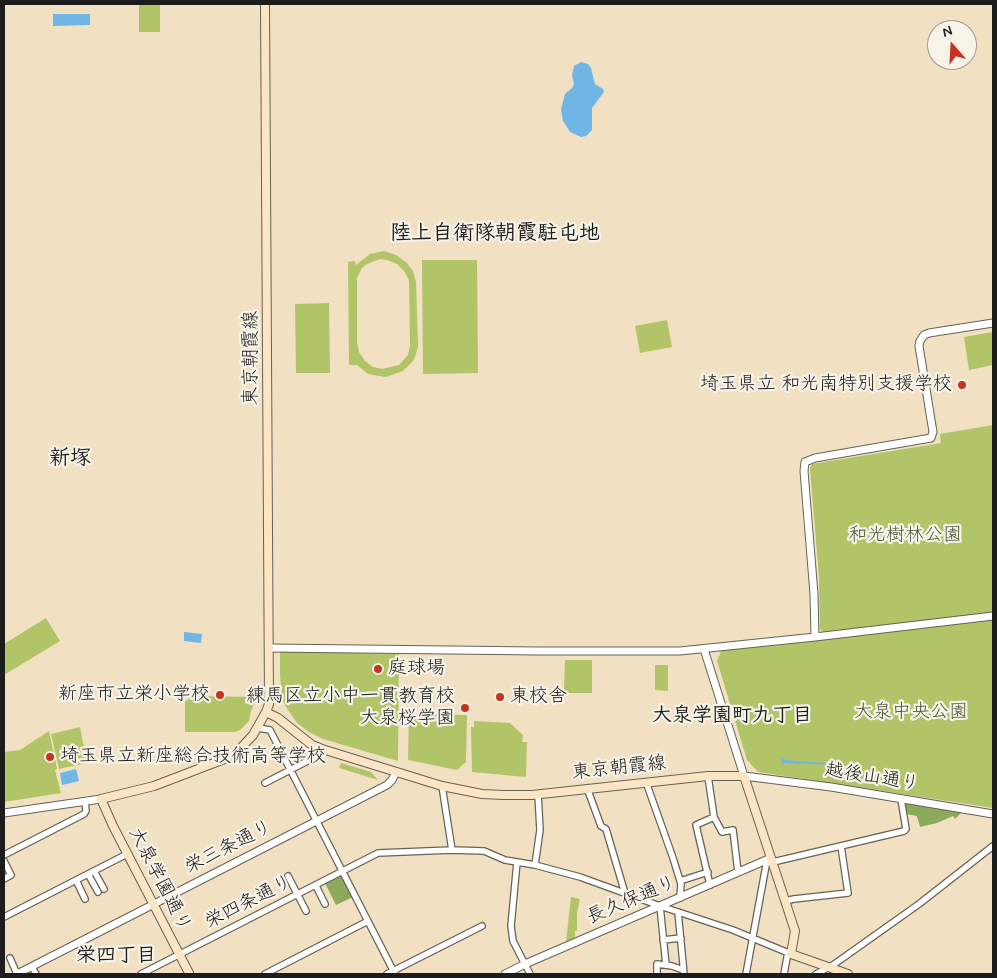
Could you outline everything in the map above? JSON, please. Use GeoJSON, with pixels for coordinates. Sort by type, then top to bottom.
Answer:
{"type":"FeatureCollection","features":[{"type":"Feature","properties":{"kind":"main road","name":"東京朝霞線"},"geometry":{"type":"LineString","coordinates":[[101,799],[154,786],[227,758],[247,743],[258,728],[270,698],[265,4]]}},
{"type":"Feature","properties":{"kind":"main road","name":"東京朝霞線"},"geometry":{"type":"LineString","coordinates":[[266,712],[278,718],[298,736],[322,749],[442,786],[468,792],[503,795],[538,794],[708,776],[744,776]]}},
{"type":"Feature","properties":{"kind":"main road"},"geometry":{"type":"LineString","coordinates":[[744,776],[770,860],[795,931],[795,938],[789,953],[848,974]]}},
{"type":"Feature","properties":{"kind":"main road","name":"大泉学園通り"},"geometry":{"type":"LineString","coordinates":[[101,799],[189,974]]}},
{"type":"Feature","properties":{"kind":"street"},"geometry":{"type":"LineString","coordinates":[[815,637],[814,594],[804,471],[805,462],[815,458],[931,438],[933,432],[920,341],[924,335],[930,333],[993,323]]}},
{"type":"Feature","properties":{"kind":"street"},"geometry":{"type":"LineString","coordinates":[[270,648],[680,651],[993,616]]}},
{"type":"Feature","properties":{"kind":"street"},"geometry":{"type":"LineString","coordinates":[[704,649],[744,776]]}},
{"type":"Feature","properties":{"kind":"street"},"geometry":{"type":"LineString","coordinates":[[258,728],[270,730],[394,973]]}},
{"type":"Feature","properties":{"kind":"street"},"geometry":{"type":"LineString","coordinates":[[265,783],[319,756],[322,749]]}},
{"type":"Feature","properties":{"kind":"street","name":"栄三条通り"},"geometry":{"type":"LineString","coordinates":[[19,974],[388,784],[396,772]]}},
{"type":"Feature","properties":{"kind":"street"},"geometry":{"type":"LineString","coordinates":[[708,776],[714,817],[722,832],[733,830],[738,872]]}},
{"type":"Feature","properties":{"kind":"street","name":"越後山通り"},"geometry":{"type":"LineString","coordinates":[[744,776],[831,787],[993,814]]}},
{"type":"Feature","properties":{"kind":"street"},"geometry":{"type":"LineString","coordinates":[[646,782],[662,824],[680,882],[680,898]]}},
{"type":"Feature","properties":{"kind":"street"},"geometry":{"type":"LineString","coordinates":[[442,786],[452,850]]}},
{"type":"Feature","properties":{"kind":"street"},"geometry":{"type":"LineString","coordinates":[[587,788],[601,826],[606,829],[623,892]]}},
{"type":"Feature","properties":{"kind":"street"},"geometry":{"type":"LineString","coordinates":[[535,865],[540,830],[538,794]]}},
{"type":"Feature","properties":{"kind":"street"},"geometry":{"type":"LineString","coordinates":[[746,974],[770,860],[841,846],[906,830],[902,798]]}},
{"type":"Feature","properties":{"kind":"street"},"geometry":{"type":"LineString","coordinates":[[4,813],[101,799]]}},
{"type":"Feature","properties":{"kind":"street"},"geometry":{"type":"LineString","coordinates":[[4,855],[84,814],[86,811],[85,801]]}},
{"type":"Feature","properties":{"kind":"street"},"geometry":{"type":"LineString","coordinates":[[710,884],[696,826],[714,817]]}},
{"type":"Feature","properties":{"kind":"street"},"geometry":{"type":"LineString","coordinates":[[785,901],[794,898],[848,893],[841,846]]}},
{"type":"Feature","properties":{"kind":"street"},"geometry":{"type":"LineString","coordinates":[[817,974],[925,900],[993,846]]}},
{"type":"Feature","properties":{"kind":"street","name":"栄四条通り"},"geometry":{"type":"LineString","coordinates":[[141,974],[180,956],[378,853],[452,850],[484,851],[505,860],[535,865],[580,877],[708,921],[789,953]]}},
{"type":"Feature","properties":{"kind":"street"},"geometry":{"type":"LineString","coordinates":[[4,918],[127,854]]}},
{"type":"Feature","properties":{"kind":"street","name":"長久保通り"},"geometry":{"type":"LineString","coordinates":[[505,974],[710,884],[770,860]]}},
{"type":"Feature","properties":{"kind":"street"},"geometry":{"type":"LineString","coordinates":[[4,861],[11,875],[4,879]]}},
{"type":"Feature","properties":{"kind":"street"},"geometry":{"type":"LineString","coordinates":[[517,862],[512,926],[513,941],[530,974]]}},
{"type":"Feature","properties":{"kind":"street"},"geometry":{"type":"LineString","coordinates":[[91,872],[101,890]]}},
{"type":"Feature","properties":{"kind":"street"},"geometry":{"type":"LineString","coordinates":[[680,882],[708,872]]}},
{"type":"Feature","properties":{"kind":"street"},"geometry":{"type":"LineString","coordinates":[[288,876],[306,911]]}},
{"type":"Feature","properties":{"kind":"street"},"geometry":{"type":"LineString","coordinates":[[76,880],[85,899]]}},
{"type":"Feature","properties":{"kind":"street"},"geometry":{"type":"LineString","coordinates":[[316,886],[325,904]]}},
{"type":"Feature","properties":{"kind":"street"},"geometry":{"type":"LineString","coordinates":[[660,906],[666,965]]}},
{"type":"Feature","properties":{"kind":"street"},"geometry":{"type":"LineString","coordinates":[[657,974],[656,964],[666,965],[684,972],[678,912]]}},
{"type":"Feature","properties":{"kind":"street"},"geometry":{"type":"LineString","coordinates":[[265,974],[368,921]]}},
{"type":"Feature","properties":{"kind":"street"},"geometry":{"type":"LineString","coordinates":[[387,974],[394,973],[482,926]]}},
{"type":"Feature","properties":{"kind":"street"},"geometry":{"type":"LineString","coordinates":[[663,940],[681,938]]}},
{"type":"Feature","properties":{"kind":"street"},"geometry":{"type":"LineString","coordinates":[[784,974],[789,953]]}},
{"type":"Feature","properties":{"kind":"street"},"geometry":{"type":"LineString","coordinates":[[10,958],[19,974]]}},
{"type":"Feature","properties":{"kind":"street"},"geometry":{"type":"LineString","coordinates":[[32,967],[36,974]]}},
{"type":"Feature","properties":{"kind":"green space"},"geometry":{"type":"Polygon","coordinates":[[[139,4],[160,4],[160,32],[139,32],[139,4]]]}},
{"type":"Feature","properties":{"kind":"green space"},"geometry":{"type":"Polygon","coordinates":[[[384,251],[396,255],[407,263],[413,271],[416,282],[418,346],[416,354],[413,361],[403,371],[386,377],[368,374],[357,365],[349,365],[348,262],[355,261],[356,265],[370,254],[384,251]],[[380,259],[367,264],[362,268],[357,278],[357,342],[359,352],[365,361],[373,367],[382,369],[399,365],[408,355],[410,345],[409,280],[397,264],[380,259]]]}},
{"type":"Feature","properties":{"kind":"green space"},"geometry":{"type":"Polygon","coordinates":[[[422,260],[477,260],[478,373],[423,374],[422,260]]]}},
{"type":"Feature","properties":{"kind":"green space"},"geometry":{"type":"Polygon","coordinates":[[[329,303],[330,373],[296,373],[295,304],[329,303]]]}},
{"type":"Feature","properties":{"kind":"green space"},"geometry":{"type":"Polygon","coordinates":[[[667,320],[672,347],[640,353],[635,326],[667,320]]]}},
{"type":"Feature","properties":{"kind":"green space"},"geometry":{"type":"Polygon","coordinates":[[[993,332],[993,365],[969,370],[964,337],[993,332]]]}},
{"type":"Feature","properties":{"kind":"green space","name":"和光樹林公園"},"geometry":{"type":"Polygon","coordinates":[[[993,425],[993,612],[823,632],[820,629],[819,577],[810,468],[812,464],[941,443],[940,434],[993,425]]]}},
{"type":"Feature","properties":{"kind":"green space"},"geometry":{"type":"Polygon","coordinates":[[[46,618],[60,641],[4,675],[4,644],[46,618]]]}},
{"type":"Feature","properties":{"kind":"green space","name":"大泉中央公園"},"geometry":{"type":"Polygon","coordinates":[[[993,620],[993,808],[758,772],[747,760],[717,661],[721,651],[993,620]]]}},
{"type":"Feature","properties":{"kind":"green space"},"geometry":{"type":"Polygon","coordinates":[[[280,651],[399,654],[398,761],[323,739],[297,723],[282,698],[280,651]]]}},
{"type":"Feature","properties":{"kind":"green space"},"geometry":{"type":"Polygon","coordinates":[[[565,660],[592,660],[592,693],[568,693],[564,689],[565,660]]]}},
{"type":"Feature","properties":{"kind":"green space"},"geometry":{"type":"Polygon","coordinates":[[[655,665],[668,665],[668,691],[655,690],[655,665]]]}},
{"type":"Feature","properties":{"kind":"green space"},"geometry":{"type":"Polygon","coordinates":[[[192,696],[254,697],[254,704],[249,721],[240,730],[234,732],[185,732],[185,702],[192,696]]]}},
{"type":"Feature","properties":{"kind":"green space"},"geometry":{"type":"Polygon","coordinates":[[[409,714],[467,715],[466,762],[457,770],[408,760],[409,714]]]}},
{"type":"Feature","properties":{"kind":"green space"},"geometry":{"type":"Polygon","coordinates":[[[474,721],[510,723],[523,735],[522,742],[527,742],[526,777],[472,772],[471,727],[474,727],[474,721]]]}},
{"type":"Feature","properties":{"kind":"green space"},"geometry":{"type":"Polygon","coordinates":[[[80,727],[87,763],[59,769],[51,734],[80,727]]]}},
{"type":"Feature","properties":{"kind":"green space"},"geometry":{"type":"Polygon","coordinates":[[[49,731],[57,769],[55,770],[61,793],[4,802],[4,752],[20,750],[49,731]]]}},
{"type":"Feature","properties":{"kind":"green space"},"geometry":{"type":"Polygon","coordinates":[[[341,763],[371,772],[378,780],[339,768],[341,763]]]}},
{"type":"Feature","properties":{"kind":"green space"},"geometry":{"type":"Polygon","coordinates":[[[904,803],[961,811],[961,813],[955,819],[953,816],[937,823],[920,827],[917,816],[906,814],[904,803]]]}},
{"type":"Feature","properties":{"kind":"green space"},"geometry":{"type":"Polygon","coordinates":[[[343,876],[353,897],[336,905],[325,883],[343,876]]]}},
{"type":"Feature","properties":{"kind":"green space"},"geometry":{"type":"Polygon","coordinates":[[[571,897],[580,899],[577,913],[577,931],[575,931],[575,938],[566,942],[571,897]]]}},
{"type":"Feature","properties":{"kind":"water"},"geometry":{"type":"Polygon","coordinates":[[[53,14],[90,14],[90,25],[53,26],[53,14]]]}},
{"type":"Feature","properties":{"kind":"water"},"geometry":{"type":"Polygon","coordinates":[[[581,62],[588,64],[591,68],[595,84],[603,89],[604,92],[592,108],[592,130],[586,136],[581,137],[570,132],[563,121],[561,109],[565,94],[574,84],[572,75],[574,66],[581,62]]]}},
{"type":"Feature","properties":{"kind":"water"},"geometry":{"type":"Polygon","coordinates":[[[184,632],[202,634],[201,643],[184,641],[184,632]]]}},
{"type":"Feature","properties":{"kind":"water"},"geometry":{"type":"Polygon","coordinates":[[[781,758],[784,760],[836,764],[839,770],[863,774],[869,773],[863,776],[838,772],[834,765],[782,764],[781,758]]]}},
{"type":"Feature","properties":{"kind":"water"},"geometry":{"type":"Polygon","coordinates":[[[76,769],[79,781],[62,785],[60,773],[76,769]]]}},
{"type":"Feature","properties":{"kind":"place","name":"埼玉県立 和光南特別支援学校"},"geometry":{"type":"Point","coordinates":[962,385]}},
{"type":"Feature","properties":{"kind":"place","name":"庭球場"},"geometry":{"type":"Point","coordinates":[378,669]}},
{"type":"Feature","properties":{"kind":"place","name":"新座市立栄小学校"},"geometry":{"type":"Point","coordinates":[220,695]}},
{"type":"Feature","properties":{"kind":"place","name":"東校舎"},"geometry":{"type":"Point","coordinates":[500,697]}},
{"type":"Feature","properties":{"kind":"place","name":"練馬区立小中一貫教育校 大泉桜学園"},"geometry":{"type":"Point","coordinates":[465,708]}},
{"type":"Feature","properties":{"kind":"place","name":"埼玉県立新座総合技術高等学校"},"geometry":{"type":"Point","coordinates":[50,757]}},
{"type":"Feature","properties":{"kind":"district","name":"陸上自衛隊朝霞駐屯地"},"geometry":{"type":"Point","coordinates":[495,235]}},
{"type":"Feature","properties":{"kind":"district","name":"新塚"},"geometry":{"type":"Point","coordinates":[70,460]}},
{"type":"Feature","properties":{"kind":"district","name":"大泉学園町九丁目"},"geometry":{"type":"Point","coordinates":[732,717]}},
{"type":"Feature","properties":{"kind":"district","name":"栄四丁目"},"geometry":{"type":"Point","coordinates":[116,957]}}]}
